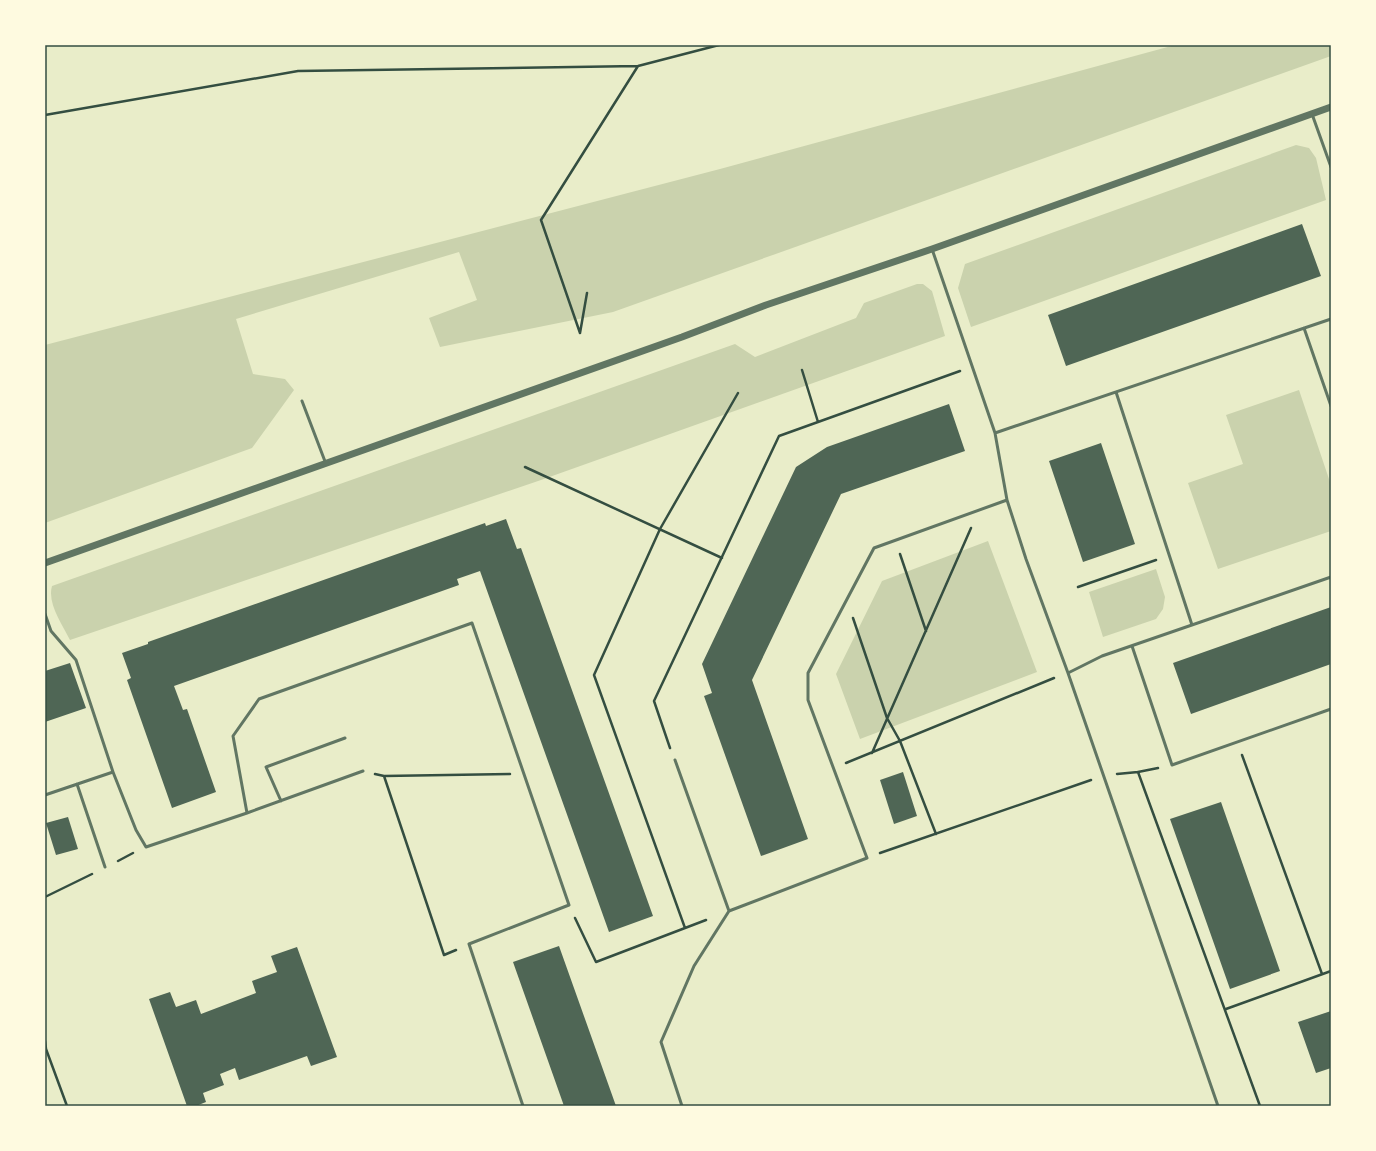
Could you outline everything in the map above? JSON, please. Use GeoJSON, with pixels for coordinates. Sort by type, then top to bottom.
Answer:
{"type":"FeatureCollection","features":[{"type":"Feature","properties":{"kind":"street"},"geometry":{"type":"LineString","coordinates":[[45,563],[675,340],[766,305],[932,249],[1331,107]]}},
{"type":"Feature","properties":{"kind":"lane"},"geometry":{"type":"LineString","coordinates":[[1312,114],[1331,167]]}},
{"type":"Feature","properties":{"kind":"lane"},"geometry":{"type":"LineString","coordinates":[[932,249],[995,433],[1007,500],[1026,559],[1068,673],[1218,1106]]}},
{"type":"Feature","properties":{"kind":"lane"},"geometry":{"type":"LineString","coordinates":[[995,433],[1331,319]]}},
{"type":"Feature","properties":{"kind":"lane"},"geometry":{"type":"LineString","coordinates":[[1304,328],[1331,406]]}},
{"type":"Feature","properties":{"kind":"lane"},"geometry":{"type":"LineString","coordinates":[[1116,392],[1192,625]]}},
{"type":"Feature","properties":{"kind":"lane"},"geometry":{"type":"LineString","coordinates":[[302,401],[326,464]]}},
{"type":"Feature","properties":{"kind":"lane"},"geometry":{"type":"LineString","coordinates":[[682,1106],[661,1042],[694,966],[729,911],[867,858],[832,768],[808,700],[808,673],[874,548],[1007,500]]}},
{"type":"Feature","properties":{"kind":"lane"},"geometry":{"type":"LineString","coordinates":[[1068,673],[1102,656],[1331,577]]}},
{"type":"Feature","properties":{"kind":"lane"},"geometry":{"type":"LineString","coordinates":[[45,614],[51,631],[76,660],[113,772],[136,830],[146,847],[247,813],[363,771]]}},
{"type":"Feature","properties":{"kind":"lane"},"geometry":{"type":"LineString","coordinates":[[247,813],[233,736],[259,699],[472,624],[569,905],[469,944],[524,1106]]}},
{"type":"Feature","properties":{"kind":"lane"},"geometry":{"type":"LineString","coordinates":[[1132,646],[1172,764],[1331,709]]}},
{"type":"Feature","properties":{"kind":"lane"},"geometry":{"type":"LineString","coordinates":[[280,801],[266,768],[345,738]]}},
{"type":"Feature","properties":{"kind":"lane"},"geometry":{"type":"LineString","coordinates":[[675,760],[729,911]]}},
{"type":"Feature","properties":{"kind":"lane"},"geometry":{"type":"LineString","coordinates":[[45,795],[113,772]]}},
{"type":"Feature","properties":{"kind":"lane"},"geometry":{"type":"LineString","coordinates":[[76,784],[105,867]]}},
{"type":"Feature","properties":{"kind":"path"},"geometry":{"type":"LineString","coordinates":[[45,115],[298,71],[638,66],[719,45]]}},
{"type":"Feature","properties":{"kind":"path"},"geometry":{"type":"LineString","coordinates":[[586,293],[580,333],[541,220],[638,66]]}},
{"type":"Feature","properties":{"kind":"path"},"geometry":{"type":"LineString","coordinates":[[675,760],[654,701],[779,436],[972,367]]}},
{"type":"Feature","properties":{"kind":"path"},"geometry":{"type":"LineString","coordinates":[[802,370],[818,422]]}},
{"type":"Feature","properties":{"kind":"path"},"geometry":{"type":"LineString","coordinates":[[685,928],[594,675],[660,529],[738,393]]}},
{"type":"Feature","properties":{"kind":"path"},"geometry":{"type":"LineString","coordinates":[[525,467],[722,558]]}},
{"type":"Feature","properties":{"kind":"path"},"geometry":{"type":"LineString","coordinates":[[872,753],[979,510]]}},
{"type":"Feature","properties":{"kind":"path"},"geometry":{"type":"LineString","coordinates":[[895,540],[926,631]]}},
{"type":"Feature","properties":{"kind":"path"},"geometry":{"type":"LineString","coordinates":[[1078,587],[1157,560]]}},
{"type":"Feature","properties":{"kind":"path"},"geometry":{"type":"LineString","coordinates":[[847,599],[887,718],[900,740],[936,834]]}},
{"type":"Feature","properties":{"kind":"path"},"geometry":{"type":"LineString","coordinates":[[832,768],[1068,673]]}},
{"type":"Feature","properties":{"kind":"path"},"geometry":{"type":"LineString","coordinates":[[1238,742],[1322,974]]}},
{"type":"Feature","properties":{"kind":"path"},"geometry":{"type":"LineString","coordinates":[[867,858],[1104,776],[1138,772],[1172,764]]}},
{"type":"Feature","properties":{"kind":"path"},"geometry":{"type":"LineString","coordinates":[[363,771],[384,776],[524,774]]}},
{"type":"Feature","properties":{"kind":"path"},"geometry":{"type":"LineString","coordinates":[[1138,772],[1226,1009],[1260,1106]]}},
{"type":"Feature","properties":{"kind":"path"},"geometry":{"type":"LineString","coordinates":[[384,776],[444,955],[469,944]]}},
{"type":"Feature","properties":{"kind":"path"},"geometry":{"type":"LineString","coordinates":[[569,905],[596,962],[729,911]]}},
{"type":"Feature","properties":{"kind":"path"},"geometry":{"type":"LineString","coordinates":[[1226,1009],[1331,971]]}},
{"type":"Feature","properties":{"kind":"path"},"geometry":{"type":"LineString","coordinates":[[45,1041],[46,1049],[67,1106]]}},
{"type":"Feature","properties":{"kind":"green space"},"geometry":{"type":"Polygon","coordinates":[[[1175,45],[1331,45],[1331,56],[613,312],[440,347],[429,318],[477,300],[459,252],[236,319],[253,374],[285,379],[294,390],[252,448],[45,523],[45,345],[720,169],[1175,45]]]}},
{"type":"Feature","properties":{"kind":"green space"},"geometry":{"type":"Polygon","coordinates":[[[1296,145],[1309,148],[1316,158],[1326,200],[971,327],[958,288],[965,264],[1296,145]]]}},
{"type":"Feature","properties":{"kind":"green space"},"geometry":{"type":"Polygon","coordinates":[[[917,284],[923,284],[932,291],[945,336],[541,480],[70,640],[53,606],[51,593],[52,586],[735,344],[755,357],[856,318],[864,303],[917,284]]]}},
{"type":"Feature","properties":{"kind":"green space"},"geometry":{"type":"Polygon","coordinates":[[[1299,390],[1331,485],[1331,531],[1218,569],[1188,483],[1243,464],[1226,415],[1299,390]]]}},
{"type":"Feature","properties":{"kind":"green space"},"geometry":{"type":"Polygon","coordinates":[[[988,541],[1037,672],[860,739],[836,674],[882,581],[988,541]]]}},
{"type":"Feature","properties":{"kind":"green space"},"geometry":{"type":"Polygon","coordinates":[[[1156,569],[1165,597],[1163,609],[1156,619],[1103,637],[1089,592],[1156,569]]]}},
{"type":"Feature","properties":{"kind":"building"},"geometry":{"type":"Polygon","coordinates":[[[1302,224],[1321,276],[1066,366],[1048,315],[1302,224]]]}},
{"type":"Feature","properties":{"kind":"building"},"geometry":{"type":"Polygon","coordinates":[[[949,404],[965,451],[841,494],[752,680],[808,839],[761,856],[704,696],[712,693],[702,664],[796,467],[827,447],[949,404]]]}},
{"type":"Feature","properties":{"kind":"building"},"geometry":{"type":"Polygon","coordinates":[[[1101,443],[1135,544],[1083,562],[1049,461],[1101,443]]]}},
{"type":"Feature","properties":{"kind":"building"},"geometry":{"type":"Polygon","coordinates":[[[506,519],[517,549],[521,548],[653,916],[609,932],[480,571],[457,579],[459,585],[174,686],[183,710],[187,709],[216,792],[172,808],[127,680],[131,678],[122,653],[148,644],[148,642],[485,523],[486,526],[506,519]]]}},
{"type":"Feature","properties":{"kind":"building"},"geometry":{"type":"Polygon","coordinates":[[[1331,607],[1331,664],[1191,714],[1173,663],[1331,607]]]}},
{"type":"Feature","properties":{"kind":"building"},"geometry":{"type":"Polygon","coordinates":[[[70,663],[86,708],[45,722],[45,671],[70,663]]]}},
{"type":"Feature","properties":{"kind":"building"},"geometry":{"type":"Polygon","coordinates":[[[903,772],[917,816],[894,824],[880,780],[903,772]]]}},
{"type":"Feature","properties":{"kind":"building"},"geometry":{"type":"Polygon","coordinates":[[[1221,802],[1280,971],[1230,989],[1170,819],[1221,802]]]}},
{"type":"Feature","properties":{"kind":"building"},"geometry":{"type":"Polygon","coordinates":[[[68,817],[78,849],[56,855],[46,823],[68,817]]]}},
{"type":"Feature","properties":{"kind":"building"},"geometry":{"type":"Polygon","coordinates":[[[559,946],[616,1106],[564,1106],[513,962],[559,946]]]}},
{"type":"Feature","properties":{"kind":"building"},"geometry":{"type":"Polygon","coordinates":[[[297,947],[337,1057],[311,1066],[307,1056],[239,1080],[235,1068],[220,1074],[224,1085],[203,1093],[206,1102],[196,1106],[187,1106],[149,999],[170,992],[176,1007],[196,1000],[201,1014],[256,993],[252,981],[277,972],[271,956],[297,947]]]}},
{"type":"Feature","properties":{"kind":"building"},"geometry":{"type":"Polygon","coordinates":[[[1331,1011],[1331,1068],[1316,1073],[1298,1022],[1331,1011]]]}}]}
